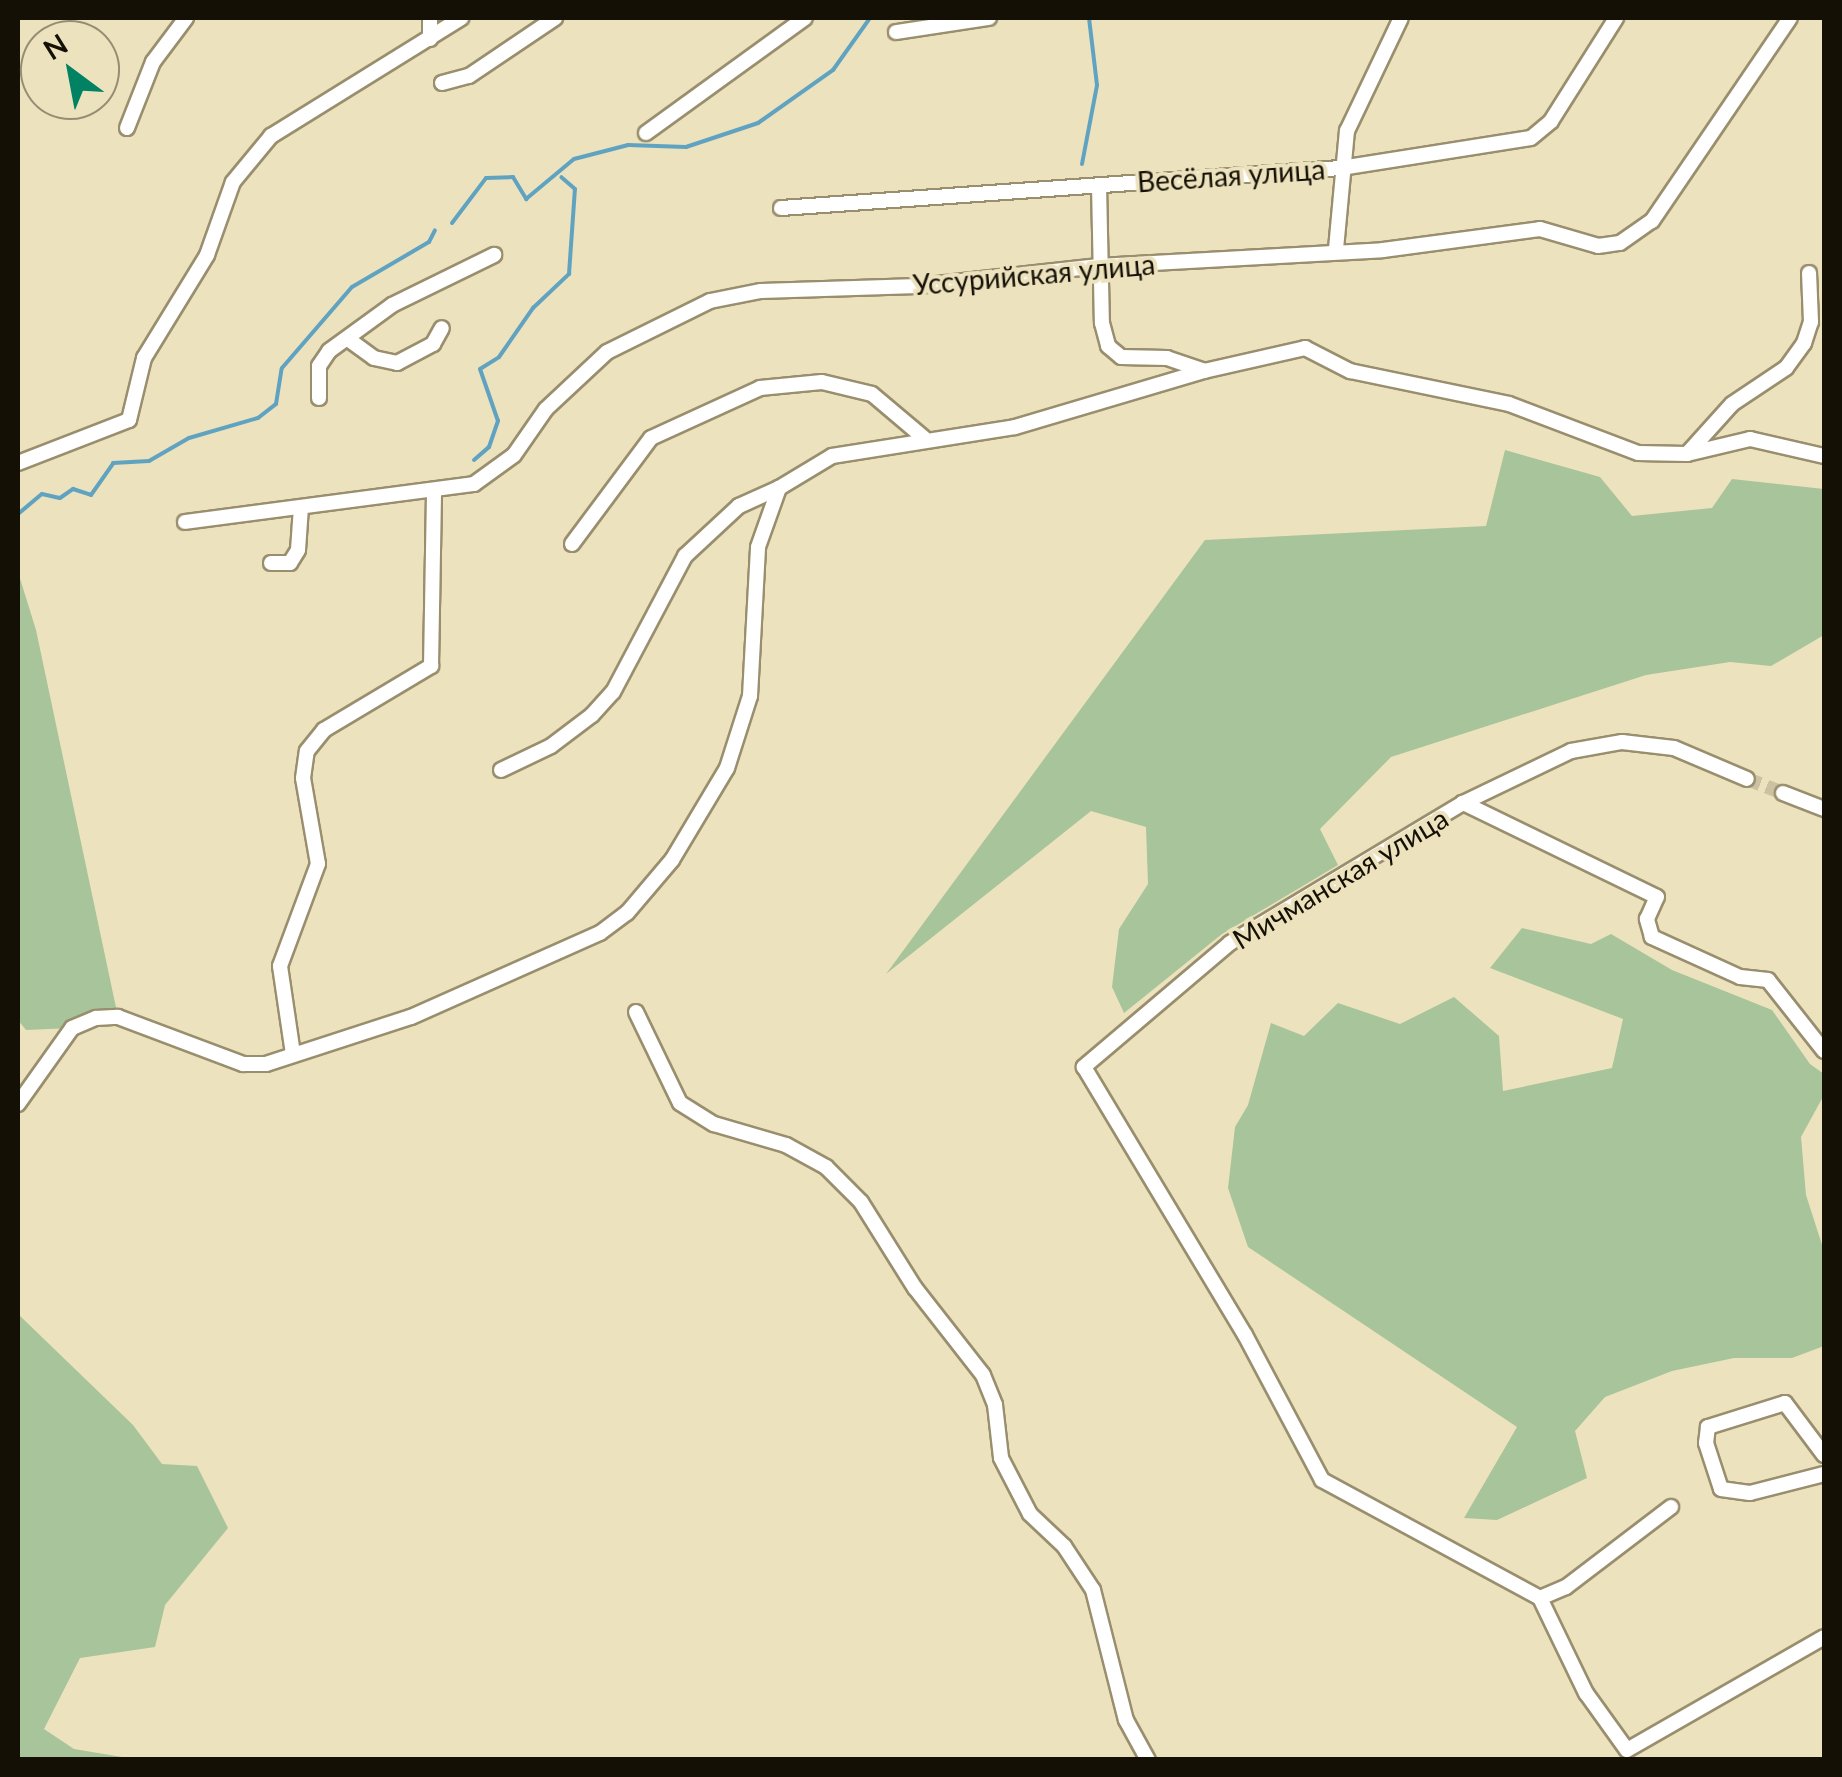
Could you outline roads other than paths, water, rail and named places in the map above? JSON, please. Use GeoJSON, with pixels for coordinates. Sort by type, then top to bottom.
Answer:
{"type":"FeatureCollection","features":[{"type":"Feature","properties":{"kind":"street"},"geometry":{"type":"LineString","coordinates":[[127,128],[152,62],[186,18]]}},
{"type":"Feature","properties":{"kind":"street"},"geometry":{"type":"LineString","coordinates":[[430,18],[430,39]]}},
{"type":"Feature","properties":{"kind":"street"},"geometry":{"type":"LineString","coordinates":[[18,464],[122,426],[133,410],[144,358],[207,255],[233,182],[272,136],[351,80],[430,39],[461,18]]}},
{"type":"Feature","properties":{"kind":"street"},"geometry":{"type":"LineString","coordinates":[[442,83],[469,76],[555,18]]}},
{"type":"Feature","properties":{"kind":"street"},"geometry":{"type":"LineString","coordinates":[[646,133],[805,18]]}},
{"type":"Feature","properties":{"kind":"street"},"geometry":{"type":"LineString","coordinates":[[896,32],[990,18]]}},
{"type":"Feature","properties":{"kind":"street"},"geometry":{"type":"LineString","coordinates":[[1336,249],[1340,168],[1360,96],[1401,18]]}},
{"type":"Feature","properties":{"kind":"street","name":"Весёлая улица"},"geometry":{"type":"LineString","coordinates":[[781,208],[1340,168],[1531,138],[1551,122],[1616,18]]}},
{"type":"Feature","properties":{"kind":"street","name":"Уссурийская улица"},"geometry":{"type":"LineString","coordinates":[[434,492],[474,484],[514,455],[546,409],[607,352],[710,301],[760,290],[918,286],[1099,266],[1336,249],[1383,250],[1540,228],[1598,246],[1635,236],[1652,221],[1790,18]]}},
{"type":"Feature","properties":{"kind":"street"},"geometry":{"type":"LineString","coordinates":[[1099,185],[1102,323],[1113,352],[1204,370]]}},
{"type":"Feature","properties":{"kind":"street"},"geometry":{"type":"LineString","coordinates":[[319,398],[319,366],[348,339],[392,305],[494,255]]}},
{"type":"Feature","properties":{"kind":"street"},"geometry":{"type":"LineString","coordinates":[[1687,454],[1732,404],[1786,368],[1804,343],[1811,322],[1809,273]]}},
{"type":"Feature","properties":{"kind":"street"},"geometry":{"type":"LineString","coordinates":[[348,339],[374,358],[397,363],[417,357],[442,328]]}},
{"type":"Feature","properties":{"kind":"street"},"geometry":{"type":"LineString","coordinates":[[501,770],[551,746],[613,692],[685,556],[739,506],[779,488],[832,456],[924,438],[1015,427],[1204,370],[1305,348],[1350,371],[1509,404],[1621,448],[1687,454],[1750,439],[1824,456]]}},
{"type":"Feature","properties":{"kind":"street"},"geometry":{"type":"LineString","coordinates":[[572,544],[650,438],[760,388],[822,382],[872,394],[924,438]]}},
{"type":"Feature","properties":{"kind":"street"},"geometry":{"type":"LineString","coordinates":[[18,1104],[72,1028],[107,1016],[243,1064],[374,1030],[520,971],[628,913],[672,860],[727,768],[747,715],[758,546],[779,488]]}},
{"type":"Feature","properties":{"kind":"street"},"geometry":{"type":"LineString","coordinates":[[185,522],[434,492],[431,666],[324,730],[307,751],[302,778],[318,864],[280,966],[293,1054]]}},
{"type":"Feature","properties":{"kind":"street"},"geometry":{"type":"LineString","coordinates":[[271,563],[290,562],[298,550],[301,507]]}},
{"type":"Feature","properties":{"kind":"street"},"geometry":{"type":"LineString","coordinates":[[1464,803],[1572,751],[1622,742],[1674,748],[1747,779]]}},
{"type":"Feature","properties":{"kind":"street"},"geometry":{"type":"LineString","coordinates":[[1783,793],[1824,809]]}},
{"type":"Feature","properties":{"kind":"street","name":"Мичманская улица"},"geometry":{"type":"LineString","coordinates":[[1540,1598],[1322,1480],[1254,1351],[1084,1067],[1230,943],[1464,803],[1657,897],[1647,919],[1652,937],[1740,977],[1768,980],[1824,1052]]}},
{"type":"Feature","properties":{"kind":"street"},"geometry":{"type":"LineString","coordinates":[[636,1012],[680,1103],[714,1124],[755,1131],[826,1167],[861,1202],[915,1288],[983,1375],[1008,1472],[1030,1514],[1064,1546],[1093,1590],[1126,1720],[1148,1760]]}},
{"type":"Feature","properties":{"kind":"street"},"geometry":{"type":"LineString","coordinates":[[1824,1456],[1792,1405],[1776,1404],[1708,1427],[1720,1489],[1750,1493],[1824,1474]]}},
{"type":"Feature","properties":{"kind":"street"},"geometry":{"type":"LineString","coordinates":[[1672,1508],[1566,1587],[1540,1598],[1586,1694],[1627,1750],[1824,1637]]}},
{"type":"Feature","properties":{"kind":"waterway"},"geometry":{"type":"LineString","coordinates":[[452,223],[486,178],[513,177],[526,199],[574,159],[628,145],[686,147],[758,123],[833,70],[870,18]]}},
{"type":"Feature","properties":{"kind":"waterway"},"geometry":{"type":"LineString","coordinates":[[1082,164],[1097,85],[1089,18]]}},
{"type":"Feature","properties":{"kind":"waterway"},"geometry":{"type":"LineString","coordinates":[[474,460],[489,447],[498,421],[480,369],[499,357],[533,308],[569,274],[575,189],[561,177]]}},
{"type":"Feature","properties":{"kind":"waterway"},"geometry":{"type":"LineString","coordinates":[[18,514],[42,494],[60,498],[73,489],[91,495],[113,463],[149,461],[189,438],[258,418],[276,404],[282,368],[352,287],[429,242],[435,230]]}},
{"type":"Feature","properties":{"kind":"tunnel"},"geometry":{"type":"LineString","coordinates":[[1747,779],[1783,793]]}}]}
